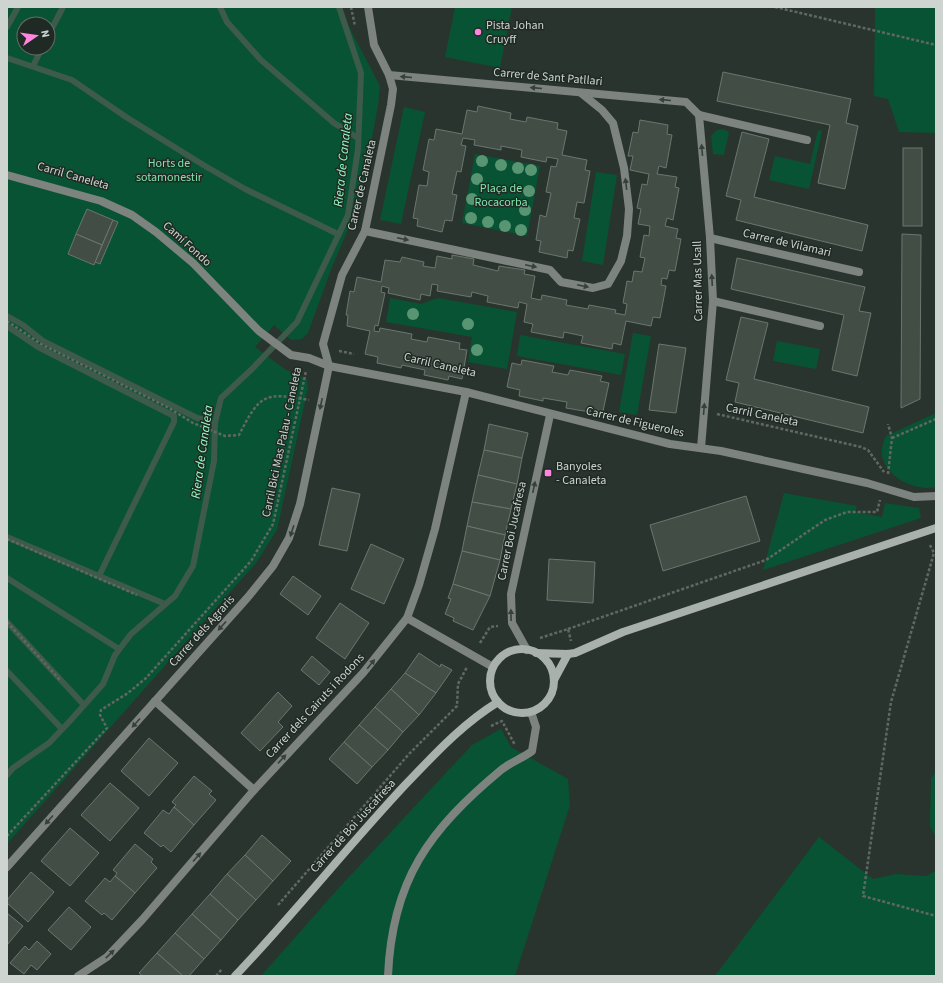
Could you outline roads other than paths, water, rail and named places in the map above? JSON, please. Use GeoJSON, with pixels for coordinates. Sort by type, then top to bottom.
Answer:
{"type":"FeatureCollection","features":[{"type":"Feature","properties":{"kind":"street","name":"Carrer de Canaleta"},"geometry":{"type":"LineString","coordinates":[[329,366],[323,344],[342,275],[365,231],[393,89],[389,75],[374,45],[368,7]]}},
{"type":"Feature","properties":{"kind":"street","name":"Carrer de Sant Patllari"},"geometry":{"type":"LineString","coordinates":[[389,75],[686,102],[699,115]]}},
{"type":"Feature","properties":{"kind":"street"},"geometry":{"type":"LineString","coordinates":[[365,231],[550,270],[561,282],[593,288],[608,284],[620,261],[627,236],[628,202],[624,168],[613,123],[602,110],[581,92]]}},
{"type":"Feature","properties":{"kind":"street"},"geometry":{"type":"LineString","coordinates":[[699,115],[808,140]]}},
{"type":"Feature","properties":{"kind":"street","name":"Carrer Mas Usall"},"geometry":{"type":"LineString","coordinates":[[699,115],[710,238],[713,301],[701,448]]}},
{"type":"Feature","properties":{"kind":"street","name":"Camí Fondo"},"geometry":{"type":"LineString","coordinates":[[7,175],[101,201],[132,215],[156,232],[192,263],[259,331],[291,355],[309,358],[329,366]]}},
{"type":"Feature","properties":{"kind":"street","name":"Carrer de Vilamari"},"geometry":{"type":"LineString","coordinates":[[710,238],[859,272]]}},
{"type":"Feature","properties":{"kind":"street"},"geometry":{"type":"LineString","coordinates":[[713,301],[820,326]]}},
{"type":"Feature","properties":{"kind":"street","name":"Carrer de Figueroles"},"geometry":{"type":"LineString","coordinates":[[329,366],[466,392],[550,415],[670,444],[701,448],[855,480],[914,497],[936,496]]}},
{"type":"Feature","properties":{"kind":"street","name":"Carrer dels Agraris"},"geometry":{"type":"LineString","coordinates":[[7,867],[248,597],[273,566],[289,538],[300,504],[329,366]]}},
{"type":"Feature","properties":{"kind":"street","name":"Carrer dels Cairuts i Rodons"},"geometry":{"type":"LineString","coordinates":[[78,976],[108,957],[220,831],[254,790],[363,673],[407,618],[436,529],[466,392]]}},
{"type":"Feature","properties":{"kind":"street","name":"Carrer Boi Jucafresa"},"geometry":{"type":"LineString","coordinates":[[526,650],[512,623],[511,594],[550,415]]}},
{"type":"Feature","properties":{"kind":"street"},"geometry":{"type":"LineString","coordinates":[[568,654],[554,680],[550,696],[538,709],[530,712],[512,712],[504,708],[494,696],[490,682],[493,668],[507,653],[526,650],[536,653],[568,654],[623,632],[936,528]]}},
{"type":"Feature","properties":{"kind":"street"},"geometry":{"type":"LineString","coordinates":[[407,618],[493,668]]}},
{"type":"Feature","properties":{"kind":"street"},"geometry":{"type":"LineString","coordinates":[[536,653],[548,664],[554,680]]}},
{"type":"Feature","properties":{"kind":"street"},"geometry":{"type":"LineString","coordinates":[[155,701],[254,790]]}},
{"type":"Feature","properties":{"kind":"street","name":"Carrer de Boi Juscafresa"},"geometry":{"type":"LineString","coordinates":[[235,976],[387,805],[441,748],[470,721],[498,702]]}},
{"type":"Feature","properties":{"kind":"street"},"geometry":{"type":"LineString","coordinates":[[388,976],[389,951],[397,909],[415,864],[448,820],[502,769],[532,751],[535,741],[536,727],[530,712]]}},
{"type":"Feature","properties":{"kind":"waterway"},"geometry":{"type":"LineString","coordinates":[[7,27],[18,7]]}},
{"type":"Feature","properties":{"kind":"waterway"},"geometry":{"type":"LineString","coordinates":[[56,21],[63,7]]}},
{"type":"Feature","properties":{"kind":"waterway"},"geometry":{"type":"LineString","coordinates":[[220,7],[227,22],[261,60],[334,123],[358,138]]}},
{"type":"Feature","properties":{"kind":"waterway","name":"Riera de Canaleta"},"geometry":{"type":"LineString","coordinates":[[7,775],[13,768],[49,743],[69,722],[103,684],[115,655],[131,634],[175,596],[193,566],[214,461],[215,423],[221,398],[252,369],[297,322],[348,215],[358,149],[361,73],[339,7]]}},
{"type":"Feature","properties":{"kind":"waterway"},"geometry":{"type":"LineString","coordinates":[[33,66],[38,56]]}},
{"type":"Feature","properties":{"kind":"waterway"},"geometry":{"type":"LineString","coordinates":[[7,58],[72,80],[126,117],[205,166],[245,189],[338,234]]}},
{"type":"Feature","properties":{"kind":"waterway"},"geometry":{"type":"LineString","coordinates":[[7,316],[23,325],[43,341],[197,418],[215,423]]}},
{"type":"Feature","properties":{"kind":"waterway"},"geometry":{"type":"LineString","coordinates":[[7,326],[38,347],[174,416],[174,422],[99,576]]}},
{"type":"Feature","properties":{"kind":"waterway"},"geometry":{"type":"LineString","coordinates":[[7,537],[165,604]]}},
{"type":"Feature","properties":{"kind":"waterway"},"geometry":{"type":"LineString","coordinates":[[7,578],[119,649]]}},
{"type":"Feature","properties":{"kind":"waterway"},"geometry":{"type":"LineString","coordinates":[[7,622],[84,705]]}},
{"type":"Feature","properties":{"kind":"waterway"},"geometry":{"type":"LineString","coordinates":[[7,671],[62,729]]}},
{"type":"Feature","properties":{"kind":"place","name":"Pista Johan Cruyff"},"geometry":{"type":"Point","coordinates":[478,32]}},
{"type":"Feature","properties":{"kind":"place","name":"Banyoles - Canaleta"},"geometry":{"type":"Point","coordinates":[548,473]}},
{"type":"Feature","properties":{"kind":"park label","name":"Horts de sotamonestir"},"geometry":{"type":"Point","coordinates":[169,170]}},
{"type":"Feature","properties":{"kind":"park label","name":"Plaça de Rocacorba"},"geometry":{"type":"Point","coordinates":[501,195]}}]}
